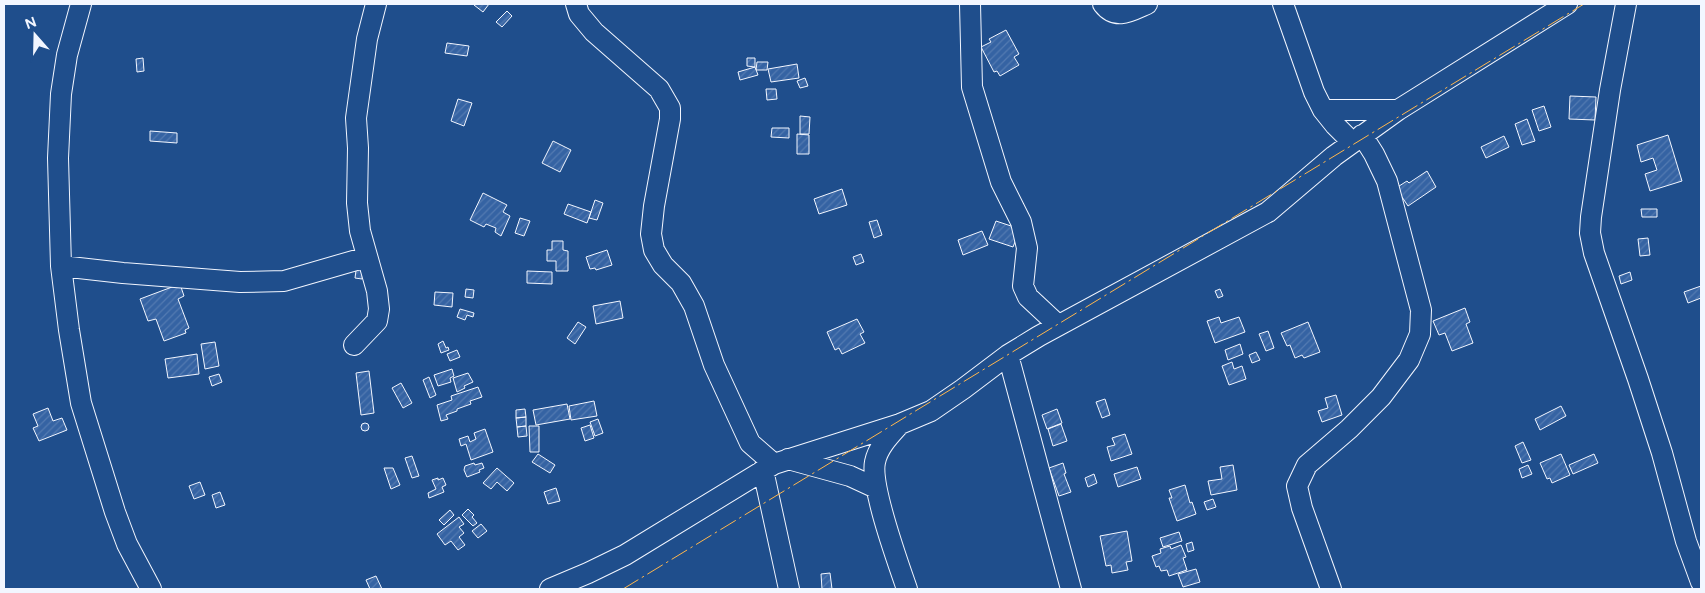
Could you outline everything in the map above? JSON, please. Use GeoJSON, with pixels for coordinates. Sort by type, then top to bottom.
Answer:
{"type":"FeatureCollection","features":[{"type":"Feature","properties":{"kind":"street"},"geometry":{"type":"LineString","coordinates":[[81,4],[67,55],[61,94],[58,158],[61,266],[81,403],[115,512],[128,544],[151,589]]}},
{"type":"Feature","properties":{"kind":"street"},"geometry":{"type":"LineString","coordinates":[[354,345],[377,320],[379,309],[377,291],[360,231],[357,202],[358,148],[356,118],[367,39],[376,4]]}},
{"type":"Feature","properties":{"kind":"street"},"geometry":{"type":"LineString","coordinates":[[576,4],[579,14],[594,32],[659,89],[670,108],[670,119],[654,206],[652,234],[654,250],[663,265],[681,283],[694,306],[714,365],[750,443],[768,468],[789,589]]}},
{"type":"Feature","properties":{"kind":"street"},"geometry":{"type":"LineString","coordinates":[[970,4],[972,87],[1001,182],[1021,222],[1027,248],[1023,286],[1028,297],[1058,325]]}},
{"type":"Feature","properties":{"kind":"street"},"geometry":{"type":"LineString","coordinates":[[1103,4],[1108,11],[1116,14],[1147,4]]}},
{"type":"Feature","properties":{"kind":"street"},"geometry":{"type":"LineString","coordinates":[[1283,4],[1314,92],[1323,110],[1374,154],[1387,181],[1422,310],[1420,334],[1409,360],[1381,397],[1349,429],[1307,465],[1297,486],[1305,517],[1331,589]]}},
{"type":"Feature","properties":{"kind":"street"},"geometry":{"type":"LineString","coordinates":[[550,589],[625,555],[768,468],[900,424],[931,411],[963,390],[1008,355],[1058,325],[1268,212],[1357,138],[1398,110],[1567,4]]}},
{"type":"Feature","properties":{"kind":"street"},"geometry":{"type":"LineString","coordinates":[[1626,4],[1601,145],[1590,234],[1594,254],[1638,379],[1662,453],[1686,541],[1701,582]]}},
{"type":"Feature","properties":{"kind":"street"},"geometry":{"type":"LineString","coordinates":[[1323,110],[1398,110]]}},
{"type":"Feature","properties":{"kind":"street"},"geometry":{"type":"LineString","coordinates":[[61,266],[240,282],[284,281],[367,257]]}},
{"type":"Feature","properties":{"kind":"street"},"geometry":{"type":"LineString","coordinates":[[1008,355],[1071,589]]}},
{"type":"Feature","properties":{"kind":"street"},"geometry":{"type":"LineString","coordinates":[[900,424],[882,444],[874,463],[876,488],[907,589]]}},
{"type":"Feature","properties":{"kind":"street"},"geometry":{"type":"LineString","coordinates":[[750,443],[768,468],[850,476],[876,488]]}},
{"type":"Feature","properties":{"kind":"building"},"geometry":{"type":"Polygon","coordinates":[[[489,4],[483,12],[474,5],[489,4]]]}},
{"type":"Feature","properties":{"kind":"building"},"geometry":{"type":"Polygon","coordinates":[[[507,11],[512,16],[502,27],[496,22],[507,11]]]}},
{"type":"Feature","properties":{"kind":"building"},"geometry":{"type":"Polygon","coordinates":[[[1006,30],[1019,54],[1014,57],[1019,65],[1000,76],[997,71],[994,72],[981,47],[991,42],[989,39],[1006,30]]]}},
{"type":"Feature","properties":{"kind":"building"},"geometry":{"type":"Polygon","coordinates":[[[447,43],[469,46],[467,56],[445,53],[447,43]]]}},
{"type":"Feature","properties":{"kind":"building"},"geometry":{"type":"Polygon","coordinates":[[[143,58],[144,71],[137,72],[136,59],[143,58]]]}},
{"type":"Feature","properties":{"kind":"building"},"geometry":{"type":"Polygon","coordinates":[[[747,58],[755,58],[755,67],[747,66],[747,58]]]}},
{"type":"Feature","properties":{"kind":"building"},"geometry":{"type":"Polygon","coordinates":[[[757,62],[768,62],[767,70],[756,70],[757,62]]]}},
{"type":"Feature","properties":{"kind":"building"},"geometry":{"type":"Polygon","coordinates":[[[797,64],[799,78],[771,82],[768,69],[797,64]]]}},
{"type":"Feature","properties":{"kind":"building"},"geometry":{"type":"Polygon","coordinates":[[[755,67],[758,75],[740,80],[738,72],[755,67]]]}},
{"type":"Feature","properties":{"kind":"building"},"geometry":{"type":"Polygon","coordinates":[[[805,78],[808,86],[800,88],[797,81],[805,78]]]}},
{"type":"Feature","properties":{"kind":"building"},"geometry":{"type":"Polygon","coordinates":[[[766,89],[776,89],[777,99],[767,100],[766,89]]]}},
{"type":"Feature","properties":{"kind":"building"},"geometry":{"type":"Polygon","coordinates":[[[1570,96],[1596,97],[1595,120],[1569,119],[1570,96]]]}},
{"type":"Feature","properties":{"kind":"building"},"geometry":{"type":"Polygon","coordinates":[[[458,99],[472,103],[464,126],[451,121],[458,99]]]}},
{"type":"Feature","properties":{"kind":"building"},"geometry":{"type":"Polygon","coordinates":[[[1544,106],[1551,127],[1539,131],[1532,110],[1544,106]]]}},
{"type":"Feature","properties":{"kind":"building"},"geometry":{"type":"Polygon","coordinates":[[[800,116],[810,117],[809,134],[800,134],[800,116]]]}},
{"type":"Feature","properties":{"kind":"building"},"geometry":{"type":"Polygon","coordinates":[[[1527,119],[1535,141],[1522,145],[1515,124],[1527,119]]]}},
{"type":"Feature","properties":{"kind":"building"},"geometry":{"type":"Polygon","coordinates":[[[772,128],[789,128],[789,138],[771,137],[772,128]]]}},
{"type":"Feature","properties":{"kind":"building"},"geometry":{"type":"Polygon","coordinates":[[[150,131],[177,133],[177,143],[150,141],[150,131]]]}},
{"type":"Feature","properties":{"kind":"building"},"geometry":{"type":"Polygon","coordinates":[[[797,134],[809,135],[809,154],[797,154],[797,134]]]}},
{"type":"Feature","properties":{"kind":"building"},"geometry":{"type":"Polygon","coordinates":[[[1668,135],[1682,181],[1650,191],[1645,174],[1657,170],[1653,158],[1641,162],[1637,145],[1668,135]]]}},
{"type":"Feature","properties":{"kind":"building"},"geometry":{"type":"Polygon","coordinates":[[[1504,136],[1509,147],[1486,158],[1481,147],[1504,136]]]}},
{"type":"Feature","properties":{"kind":"building"},"geometry":{"type":"Polygon","coordinates":[[[553,141],[571,150],[560,172],[542,163],[553,141]]]}},
{"type":"Feature","properties":{"kind":"building"},"geometry":{"type":"Polygon","coordinates":[[[1427,171],[1436,187],[1408,206],[1396,188],[1407,181],[1409,183],[1427,171]]]}},
{"type":"Feature","properties":{"kind":"building"},"geometry":{"type":"Polygon","coordinates":[[[842,189],[847,205],[819,214],[814,199],[842,189]]]}},
{"type":"Feature","properties":{"kind":"building"},"geometry":{"type":"Polygon","coordinates":[[[483,193],[507,205],[503,212],[510,216],[501,236],[495,232],[496,228],[486,224],[484,227],[470,220],[483,193]]]}},
{"type":"Feature","properties":{"kind":"building"},"geometry":{"type":"Polygon","coordinates":[[[595,200],[603,203],[597,220],[589,218],[595,200]]]}},
{"type":"Feature","properties":{"kind":"building"},"geometry":{"type":"Polygon","coordinates":[[[568,204],[591,212],[587,223],[564,214],[568,204]]]}},
{"type":"Feature","properties":{"kind":"building"},"geometry":{"type":"Polygon","coordinates":[[[1641,209],[1657,209],[1657,217],[1642,217],[1641,209]]]}},
{"type":"Feature","properties":{"kind":"building"},"geometry":{"type":"Polygon","coordinates":[[[520,218],[530,221],[524,236],[515,233],[520,218]]]}},
{"type":"Feature","properties":{"kind":"building"},"geometry":{"type":"Polygon","coordinates":[[[877,220],[882,235],[874,238],[869,222],[877,220]]]}},
{"type":"Feature","properties":{"kind":"building"},"geometry":{"type":"Polygon","coordinates":[[[996,221],[1020,229],[1013,247],[989,239],[996,221]]]}},
{"type":"Feature","properties":{"kind":"building"},"geometry":{"type":"Polygon","coordinates":[[[982,231],[988,245],[963,255],[958,240],[982,231]]]}},
{"type":"Feature","properties":{"kind":"building"},"geometry":{"type":"Polygon","coordinates":[[[1648,238],[1650,255],[1640,256],[1638,239],[1648,238]]]}},
{"type":"Feature","properties":{"kind":"building"},"geometry":{"type":"Polygon","coordinates":[[[552,241],[563,241],[563,250],[568,251],[568,271],[556,271],[556,261],[547,261],[547,250],[552,250],[552,241]]]}},
{"type":"Feature","properties":{"kind":"building"},"geometry":{"type":"Polygon","coordinates":[[[607,250],[612,265],[596,270],[595,268],[590,269],[586,257],[607,250]]]}},
{"type":"Feature","properties":{"kind":"building"},"geometry":{"type":"Polygon","coordinates":[[[861,254],[864,262],[856,265],[853,257],[861,254]]]}},
{"type":"Feature","properties":{"kind":"building"},"geometry":{"type":"Polygon","coordinates":[[[357,263],[364,263],[362,279],[355,278],[357,263]]]}},
{"type":"Feature","properties":{"kind":"building"},"geometry":{"type":"Polygon","coordinates":[[[527,271],[552,272],[552,284],[527,283],[527,271]]]}},
{"type":"Feature","properties":{"kind":"building"},"geometry":{"type":"Polygon","coordinates":[[[1630,272],[1632,280],[1621,284],[1619,276],[1630,272]]]}},
{"type":"Feature","properties":{"kind":"building"},"geometry":{"type":"Polygon","coordinates":[[[180,284],[184,296],[178,299],[189,328],[185,330],[186,333],[164,341],[156,319],[148,321],[140,299],[180,284]]]}},
{"type":"Feature","properties":{"kind":"building"},"geometry":{"type":"Polygon","coordinates":[[[1701,286],[1701,298],[1688,303],[1684,292],[1701,286]]]}},
{"type":"Feature","properties":{"kind":"building"},"geometry":{"type":"Polygon","coordinates":[[[466,289],[474,290],[473,298],[465,297],[466,289]]]}},
{"type":"Feature","properties":{"kind":"building"},"geometry":{"type":"Polygon","coordinates":[[[1220,289],[1223,296],[1218,298],[1215,291],[1220,289]]]}},
{"type":"Feature","properties":{"kind":"building"},"geometry":{"type":"Polygon","coordinates":[[[435,292],[453,293],[452,307],[434,305],[435,292]]]}},
{"type":"Feature","properties":{"kind":"building"},"geometry":{"type":"Polygon","coordinates":[[[620,301],[623,318],[596,324],[593,306],[620,301]]]}},
{"type":"Feature","properties":{"kind":"building"},"geometry":{"type":"Polygon","coordinates":[[[1465,308],[1470,322],[1466,324],[1473,343],[1452,351],[1445,333],[1439,335],[1433,321],[1465,308]]]}},
{"type":"Feature","properties":{"kind":"building"},"geometry":{"type":"Polygon","coordinates":[[[460,309],[474,313],[473,317],[467,315],[465,320],[457,317],[460,309]]]}},
{"type":"Feature","properties":{"kind":"building"},"geometry":{"type":"Polygon","coordinates":[[[1219,317],[1221,323],[1239,317],[1245,332],[1215,343],[1207,321],[1219,317]]]}},
{"type":"Feature","properties":{"kind":"building"},"geometry":{"type":"Polygon","coordinates":[[[857,319],[864,332],[860,334],[865,343],[842,354],[839,348],[835,350],[827,332],[857,319]]]}},
{"type":"Feature","properties":{"kind":"building"},"geometry":{"type":"Polygon","coordinates":[[[578,322],[586,327],[575,344],[567,338],[578,322]]]}},
{"type":"Feature","properties":{"kind":"building"},"geometry":{"type":"Polygon","coordinates":[[[1308,322],[1320,352],[1304,358],[1302,355],[1295,358],[1290,345],[1287,346],[1281,333],[1308,322]]]}},
{"type":"Feature","properties":{"kind":"building"},"geometry":{"type":"Polygon","coordinates":[[[1268,331],[1274,348],[1266,351],[1259,334],[1268,331]]]}},
{"type":"Feature","properties":{"kind":"building"},"geometry":{"type":"Polygon","coordinates":[[[443,341],[449,350],[441,353],[438,344],[443,341]]]}},
{"type":"Feature","properties":{"kind":"building"},"geometry":{"type":"Polygon","coordinates":[[[215,342],[219,366],[205,369],[201,344],[215,342]]]}},
{"type":"Feature","properties":{"kind":"building"},"geometry":{"type":"Polygon","coordinates":[[[1240,344],[1243,354],[1228,360],[1225,350],[1240,344]]]}},
{"type":"Feature","properties":{"kind":"building"},"geometry":{"type":"Polygon","coordinates":[[[457,350],[460,357],[450,361],[447,354],[457,350]]]}},
{"type":"Feature","properties":{"kind":"building"},"geometry":{"type":"Polygon","coordinates":[[[1256,352],[1260,360],[1252,363],[1249,355],[1256,352]]]}},
{"type":"Feature","properties":{"kind":"building"},"geometry":{"type":"Polygon","coordinates":[[[197,354],[199,374],[168,378],[165,359],[197,354]]]}},
{"type":"Feature","properties":{"kind":"building"},"geometry":{"type":"Polygon","coordinates":[[[1232,362],[1234,369],[1242,366],[1246,379],[1229,385],[1222,366],[1232,362]]]}},
{"type":"Feature","properties":{"kind":"building"},"geometry":{"type":"Polygon","coordinates":[[[452,369],[454,376],[450,378],[451,382],[438,386],[434,375],[452,369]]]}},
{"type":"Feature","properties":{"kind":"building"},"geometry":{"type":"Polygon","coordinates":[[[369,371],[374,413],[361,415],[356,373],[369,371]]]}},
{"type":"Feature","properties":{"kind":"building"},"geometry":{"type":"Polygon","coordinates":[[[468,373],[473,382],[457,392],[453,378],[468,373]]]}},
{"type":"Feature","properties":{"kind":"building"},"geometry":{"type":"Polygon","coordinates":[[[219,374],[222,382],[212,386],[209,377],[219,374]]]}},
{"type":"Feature","properties":{"kind":"building"},"geometry":{"type":"Polygon","coordinates":[[[429,377],[436,395],[430,398],[423,380],[429,377]]]}},
{"type":"Feature","properties":{"kind":"building"},"geometry":{"type":"Polygon","coordinates":[[[401,383],[412,403],[403,408],[392,388],[401,383]]]}},
{"type":"Feature","properties":{"kind":"building"},"geometry":{"type":"Polygon","coordinates":[[[478,387],[482,397],[470,401],[471,404],[446,415],[448,419],[441,421],[437,405],[452,400],[451,396],[478,387]]]}},
{"type":"Feature","properties":{"kind":"building"},"geometry":{"type":"Polygon","coordinates":[[[1336,395],[1342,415],[1322,422],[1318,411],[1328,408],[1325,398],[1336,395]]]}},
{"type":"Feature","properties":{"kind":"building"},"geometry":{"type":"Polygon","coordinates":[[[1105,399],[1110,415],[1102,418],[1096,402],[1105,399]]]}},
{"type":"Feature","properties":{"kind":"building"},"geometry":{"type":"Polygon","coordinates":[[[594,401],[597,416],[571,420],[569,406],[594,401]]]}},
{"type":"Feature","properties":{"kind":"building"},"geometry":{"type":"Polygon","coordinates":[[[567,404],[570,419],[536,425],[533,410],[567,404]]]}},
{"type":"Feature","properties":{"kind":"building"},"geometry":{"type":"Polygon","coordinates":[[[1561,406],[1566,416],[1540,430],[1535,419],[1561,406]]]}},
{"type":"Feature","properties":{"kind":"building"},"geometry":{"type":"Polygon","coordinates":[[[48,408],[53,421],[62,418],[67,430],[39,441],[33,428],[38,426],[33,414],[48,408]]]}},
{"type":"Feature","properties":{"kind":"building"},"geometry":{"type":"Polygon","coordinates":[[[525,409],[526,417],[516,418],[516,410],[525,409]]]}},
{"type":"Feature","properties":{"kind":"building"},"geometry":{"type":"Polygon","coordinates":[[[1057,409],[1062,423],[1047,429],[1042,415],[1057,409]]]}},
{"type":"Feature","properties":{"kind":"building"},"geometry":{"type":"Polygon","coordinates":[[[526,417],[526,426],[517,427],[516,418],[526,417]]]}},
{"type":"Feature","properties":{"kind":"building"},"geometry":{"type":"Polygon","coordinates":[[[598,419],[603,433],[595,436],[590,422],[598,419]]]}},
{"type":"Feature","properties":{"kind":"building"},"geometry":{"type":"Polygon","coordinates":[[[365,423],[369,427],[365,431],[361,427],[365,423]]]}},
{"type":"Feature","properties":{"kind":"building"},"geometry":{"type":"Polygon","coordinates":[[[1061,424],[1067,441],[1053,446],[1048,429],[1061,424]]]}},
{"type":"Feature","properties":{"kind":"building"},"geometry":{"type":"Polygon","coordinates":[[[590,425],[594,438],[585,441],[581,428],[590,425]]]}},
{"type":"Feature","properties":{"kind":"building"},"geometry":{"type":"Polygon","coordinates":[[[526,426],[527,436],[518,437],[517,427],[526,426]]]}},
{"type":"Feature","properties":{"kind":"building"},"geometry":{"type":"Polygon","coordinates":[[[529,426],[539,426],[539,452],[530,452],[529,426]]]}},
{"type":"Feature","properties":{"kind":"building"},"geometry":{"type":"Polygon","coordinates":[[[485,429],[493,452],[471,460],[466,444],[461,446],[459,439],[468,436],[470,442],[476,439],[474,433],[485,429]]]}},
{"type":"Feature","properties":{"kind":"building"},"geometry":{"type":"Polygon","coordinates":[[[1125,434],[1132,454],[1111,461],[1107,447],[1115,445],[1112,438],[1125,434]]]}},
{"type":"Feature","properties":{"kind":"building"},"geometry":{"type":"Polygon","coordinates":[[[1523,442],[1531,460],[1522,463],[1515,446],[1523,442]]]}},
{"type":"Feature","properties":{"kind":"building"},"geometry":{"type":"Polygon","coordinates":[[[538,454],[555,465],[550,473],[532,462],[538,454]]]}},
{"type":"Feature","properties":{"kind":"building"},"geometry":{"type":"Polygon","coordinates":[[[1561,454],[1570,475],[1552,483],[1550,478],[1547,479],[1540,463],[1561,454]]]}},
{"type":"Feature","properties":{"kind":"building"},"geometry":{"type":"Polygon","coordinates":[[[1594,454],[1598,463],[1573,474],[1569,465],[1594,454]]]}},
{"type":"Feature","properties":{"kind":"building"},"geometry":{"type":"Polygon","coordinates":[[[412,456],[419,476],[412,478],[405,458],[412,456]]]}},
{"type":"Feature","properties":{"kind":"building"},"geometry":{"type":"Polygon","coordinates":[[[474,463],[475,465],[482,463],[484,468],[479,470],[480,472],[467,477],[464,470],[465,466],[474,463]]]}},
{"type":"Feature","properties":{"kind":"building"},"geometry":{"type":"Polygon","coordinates":[[[1063,463],[1066,473],[1064,474],[1071,492],[1059,496],[1049,468],[1063,463]]]}},
{"type":"Feature","properties":{"kind":"building"},"geometry":{"type":"Polygon","coordinates":[[[1233,465],[1237,490],[1211,495],[1208,481],[1222,479],[1220,467],[1233,465]]]}},
{"type":"Feature","properties":{"kind":"building"},"geometry":{"type":"Polygon","coordinates":[[[1528,465],[1532,474],[1522,478],[1519,469],[1528,465]]]}},
{"type":"Feature","properties":{"kind":"building"},"geometry":{"type":"Polygon","coordinates":[[[1137,467],[1141,479],[1118,487],[1114,474],[1137,467]]]}},
{"type":"Feature","properties":{"kind":"building"},"geometry":{"type":"Polygon","coordinates":[[[384,468],[393,468],[400,485],[391,489],[384,468]]]}},
{"type":"Feature","properties":{"kind":"building"},"geometry":{"type":"Polygon","coordinates":[[[497,468],[514,483],[507,491],[497,482],[491,489],[483,483],[497,468]]]}},
{"type":"Feature","properties":{"kind":"building"},"geometry":{"type":"Polygon","coordinates":[[[1094,474],[1097,483],[1088,487],[1085,478],[1094,474]]]}},
{"type":"Feature","properties":{"kind":"building"},"geometry":{"type":"Polygon","coordinates":[[[438,478],[438,480],[443,478],[446,485],[442,487],[444,492],[429,498],[428,493],[436,489],[432,480],[438,478]]]}},
{"type":"Feature","properties":{"kind":"building"},"geometry":{"type":"Polygon","coordinates":[[[200,482],[205,495],[194,499],[189,486],[200,482]]]}},
{"type":"Feature","properties":{"kind":"building"},"geometry":{"type":"Polygon","coordinates":[[[1185,485],[1190,503],[1192,502],[1196,514],[1177,521],[1169,498],[1172,498],[1169,490],[1185,485]]]}},
{"type":"Feature","properties":{"kind":"building"},"geometry":{"type":"Polygon","coordinates":[[[556,488],[560,501],[548,504],[544,492],[556,488]]]}},
{"type":"Feature","properties":{"kind":"building"},"geometry":{"type":"Polygon","coordinates":[[[220,492],[225,505],[216,508],[212,495],[220,492]]]}},
{"type":"Feature","properties":{"kind":"building"},"geometry":{"type":"Polygon","coordinates":[[[1213,499],[1216,507],[1207,510],[1204,502],[1213,499]]]}},
{"type":"Feature","properties":{"kind":"building"},"geometry":{"type":"Polygon","coordinates":[[[468,509],[474,515],[472,517],[477,523],[473,526],[462,515],[468,509]]]}},
{"type":"Feature","properties":{"kind":"building"},"geometry":{"type":"Polygon","coordinates":[[[450,510],[454,515],[444,525],[439,520],[450,510]]]}},
{"type":"Feature","properties":{"kind":"building"},"geometry":{"type":"Polygon","coordinates":[[[459,517],[464,524],[459,527],[464,533],[459,537],[465,545],[458,550],[451,541],[445,545],[437,534],[459,517]]]}},
{"type":"Feature","properties":{"kind":"building"},"geometry":{"type":"Polygon","coordinates":[[[481,524],[487,531],[478,538],[472,531],[481,524]]]}},
{"type":"Feature","properties":{"kind":"building"},"geometry":{"type":"Polygon","coordinates":[[[1127,531],[1132,561],[1126,562],[1128,570],[1112,573],[1111,565],[1106,566],[1100,536],[1127,531]]]}},
{"type":"Feature","properties":{"kind":"building"},"geometry":{"type":"Polygon","coordinates":[[[1179,532],[1182,541],[1163,547],[1160,538],[1179,532]]]}},
{"type":"Feature","properties":{"kind":"building"},"geometry":{"type":"Polygon","coordinates":[[[1192,542],[1194,550],[1188,552],[1186,544],[1192,542]]]}},
{"type":"Feature","properties":{"kind":"building"},"geometry":{"type":"Polygon","coordinates":[[[1181,545],[1186,557],[1183,558],[1187,570],[1169,576],[1167,570],[1161,571],[1159,566],[1156,567],[1152,556],[1161,553],[1160,549],[1170,546],[1171,549],[1181,545]]]}},
{"type":"Feature","properties":{"kind":"building"},"geometry":{"type":"Polygon","coordinates":[[[1196,569],[1200,582],[1183,587],[1178,574],[1196,569]]]}},
{"type":"Feature","properties":{"kind":"building"},"geometry":{"type":"Polygon","coordinates":[[[830,573],[832,589],[822,589],[821,574],[830,573]]]}},
{"type":"Feature","properties":{"kind":"building"},"geometry":{"type":"Polygon","coordinates":[[[376,576],[382,589],[370,589],[366,580],[376,576]]]}},
{"type":"Feature","properties":{"kind":"power"},"geometry":{"type":"LineString","coordinates":[[623,589],[1584,4]]}}]}
